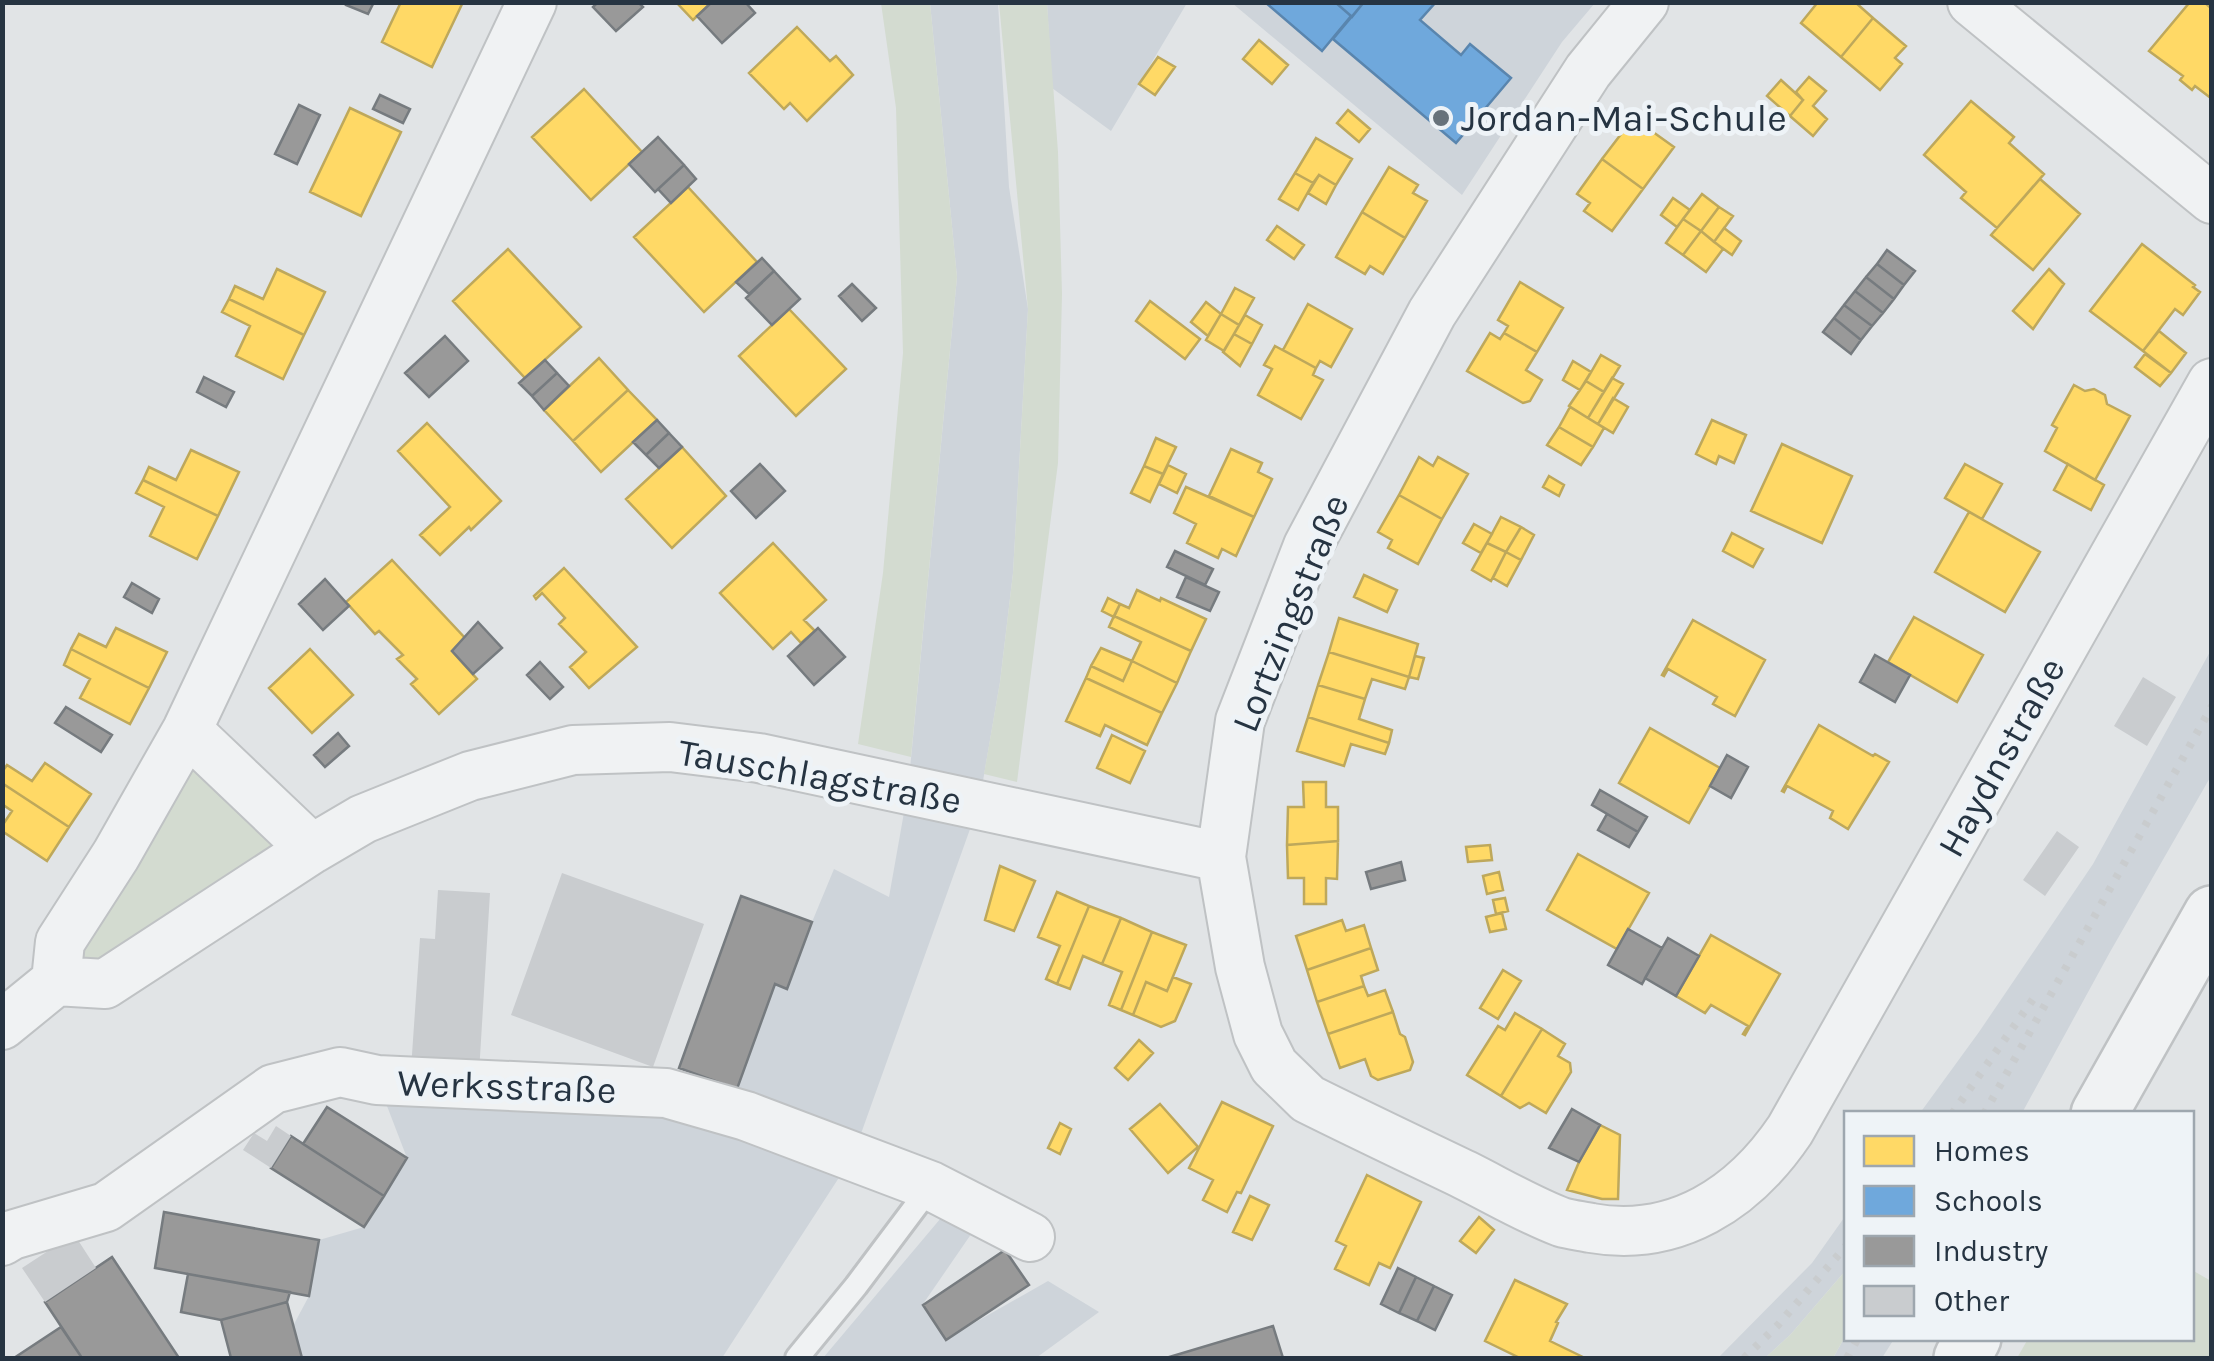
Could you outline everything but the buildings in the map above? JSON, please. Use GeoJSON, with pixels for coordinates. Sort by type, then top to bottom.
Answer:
{"type":"FeatureCollection","features":[{"type":"Feature","properties":{"kind":"street"},"geometry":{"type":"LineString","coordinates":[[2,1025],[56,981],[60,942],[116,855],[186,730],[532,2]]}},
{"type":"Feature","properties":{"kind":"street","name":"Lortzingstraße"},"geometry":{"type":"LineString","coordinates":[[1644,2],[1588,72],[1432,313],[1308,546],[1240,721],[1221,857],[1245,984],[1258,1034],[1274,1066],[1308,1099],[1564,1223],[1616,1232],[1655,1229],[1690,1218],[1751,1179],[1790,1130]]}},
{"type":"Feature","properties":{"kind":"street"},"geometry":{"type":"LineString","coordinates":[[1972,2],[2212,200]]}},
{"type":"Feature","properties":{"kind":"street","name":"Haydnstraße"},"geometry":{"type":"LineString","coordinates":[[1790,1130],[2212,383]]}},
{"type":"Feature","properties":{"kind":"street"},"geometry":{"type":"LineString","coordinates":[[186,730],[312,849]]}},
{"type":"Feature","properties":{"kind":"street","name":"Tauschlagstraße"},"geometry":{"type":"LineString","coordinates":[[56,981],[105,984],[364,819],[470,776],[573,750],[670,747],[759,758],[1221,857]]}},
{"type":"Feature","properties":{"kind":"street"},"geometry":{"type":"LineString","coordinates":[[2100,1111],[2204,943]]}},
{"type":"Feature","properties":{"kind":"street","name":"Werksstraße"},"geometry":{"type":"LineString","coordinates":[[2,1241],[106,1207],[273,1089],[340,1072],[377,1080],[666,1093],[746,1116],[931,1186],[1030,1237]]}},
{"type":"Feature","properties":{"kind":"lane"},"geometry":{"type":"LineString","coordinates":[[797,1358],[931,1186]]}},
{"type":"Feature","properties":{"kind":"shaded area"},"geometry":{"type":"Polygon","coordinates":[[[881,3],[930,3],[957,277],[911,757],[858,744],[883,573],[903,353],[896,108],[881,3]]]}},
{"type":"Feature","properties":{"kind":"shaded area"},"geometry":{"type":"Polygon","coordinates":[[[930,3],[998,3],[1009,187],[1028,309],[1013,573],[1000,682],[979,804],[853,1156],[722,1358],[302,1358],[293,1326],[309,1296],[319,1240],[364,1227],[407,1158],[377,1080],[729,1111],[775,984],[787,988],[834,869],[889,897],[908,790],[957,277],[930,3]]]}},
{"type":"Feature","properties":{"kind":"shaded area"},"geometry":{"type":"Polygon","coordinates":[[[999,3],[1047,3],[1058,152],[1062,294],[1058,463],[1017,782],[984,774],[1013,573],[1028,309],[999,3]]]}},
{"type":"Feature","properties":{"kind":"shaded area"},"geometry":{"type":"Polygon","coordinates":[[[1047,3],[1187,3],[1111,131],[1052,88],[1047,3]]]}},
{"type":"Feature","properties":{"kind":"shaded area","name":"Jordan-Mai-Schule"},"geometry":{"type":"Polygon","coordinates":[[[1232,3],[1595,3],[1562,42],[1462,195],[1232,3]]]}},
{"type":"Feature","properties":{"kind":"shaded area"},"geometry":{"type":"Polygon","coordinates":[[[2211,650],[2211,776],[2023,1111],[1921,1111],[1979,1032],[2093,864],[2211,650]]]}},
{"type":"Feature","properties":{"kind":"shaded area"},"geometry":{"type":"Polygon","coordinates":[[[199,769],[273,843],[272,850],[104,962],[86,960],[81,935],[186,770],[199,769]]]}},
{"type":"Feature","properties":{"kind":"shaded area"},"geometry":{"type":"Polygon","coordinates":[[[946,1212],[976,1227],[923,1304],[946,1339],[1048,1281],[1099,1312],[1036,1358],[823,1358],[946,1212]]]}},
{"type":"Feature","properties":{"kind":"shaded area"},"geometry":{"type":"Polygon","coordinates":[[[1844,1218],[1844,1272],[1791,1334],[1765,1358],[1718,1358],[1812,1263],[1844,1218]]]}},
{"type":"Feature","properties":{"kind":"shaded area"},"geometry":{"type":"Polygon","coordinates":[[[2194,1271],[2211,1281],[2211,1358],[2017,1358],[2027,1341],[2194,1341],[2194,1271]]]}},
{"type":"Feature","properties":{"kind":"shaded area"},"geometry":{"type":"Polygon","coordinates":[[[1844,1272],[1844,1339],[1833,1358],[1765,1358],[1844,1272]]]}},
{"type":"Feature","properties":{"kind":"shaded area"},"geometry":{"type":"Polygon","coordinates":[[[1844,1339],[1893,1341],[1882,1358],[1833,1358],[1844,1339]]]}},
{"type":"Feature","properties":{"kind":"railway"},"geometry":{"type":"LineString","coordinates":[[1986,1111],[2212,706]]}},
{"type":"Feature","properties":{"kind":"railway"},"geometry":{"type":"LineString","coordinates":[[1954,1111],[2036,995]]}},
{"type":"Feature","properties":{"kind":"railway"},"geometry":{"type":"LineString","coordinates":[[1744,1358],[1844,1248]]}},
{"type":"Feature","properties":{"kind":"railway"},"geometry":{"type":"LineString","coordinates":[[1847,1358],[1856,1341]]}},
{"type":"Feature","properties":{"kind":"place","name":"Jordan-Mai-Schule"},"geometry":{"type":"Point","coordinates":[1441,118]}}]}
